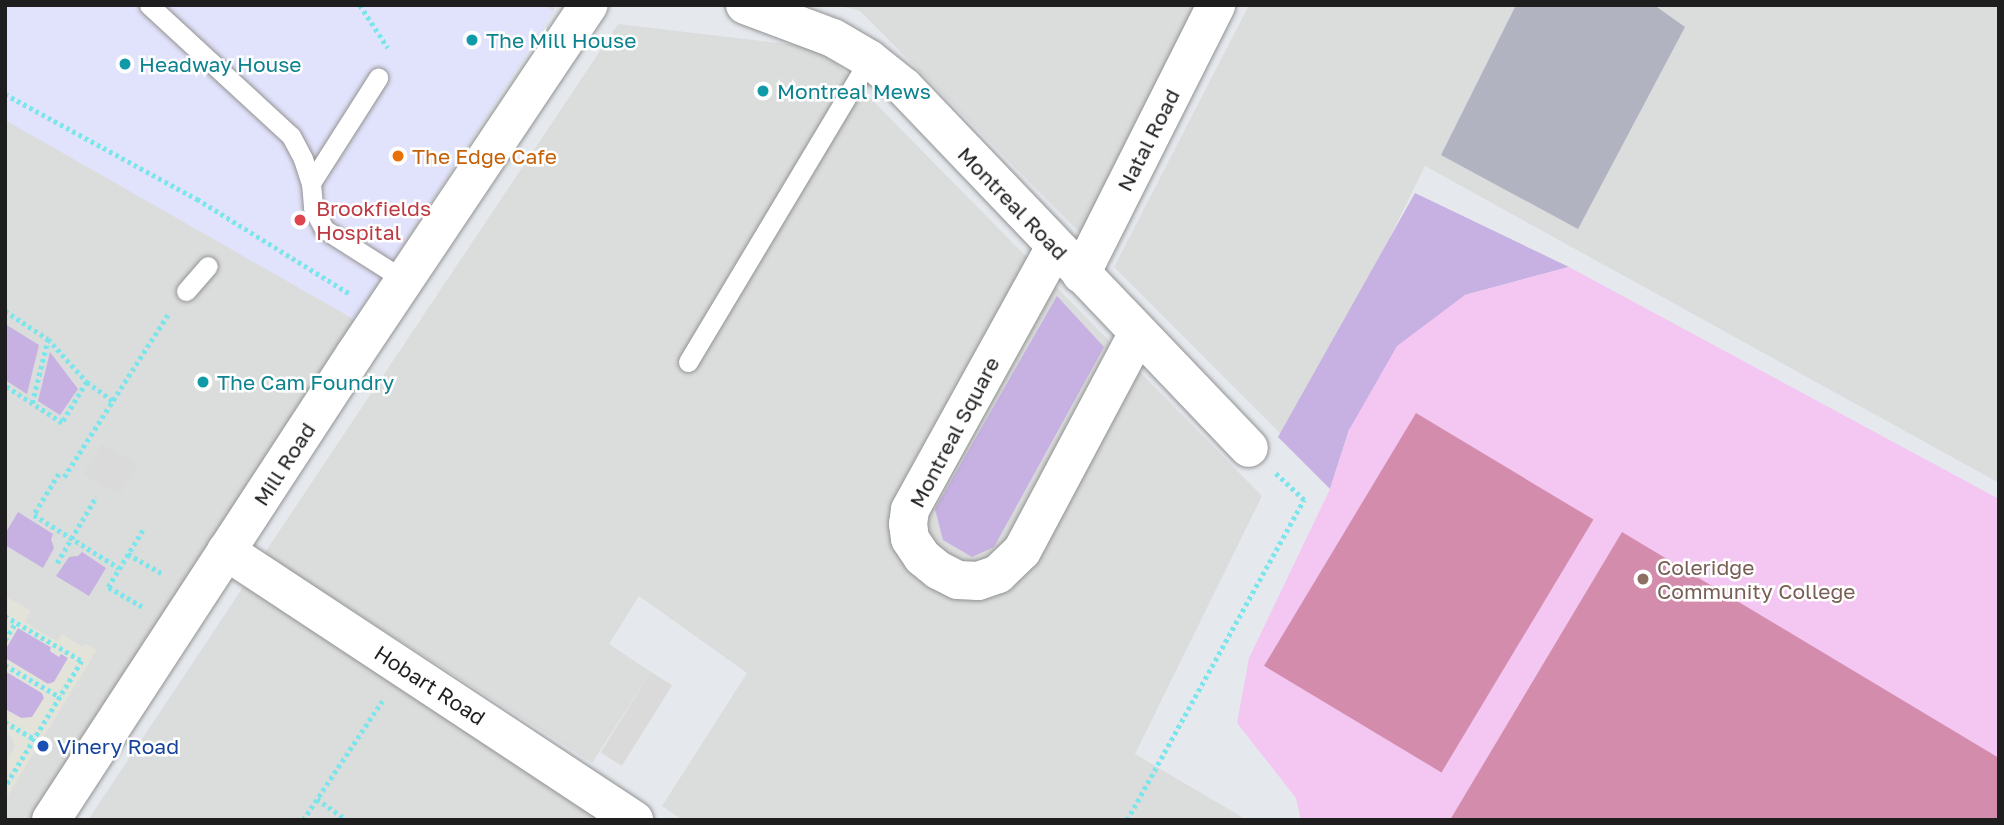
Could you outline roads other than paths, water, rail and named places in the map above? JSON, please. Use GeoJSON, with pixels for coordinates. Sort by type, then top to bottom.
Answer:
{"type":"FeatureCollection","features":[{"type":"Feature","properties":{"kind":"street","name":"Mill Road"},"geometry":{"type":"LineString","coordinates":[[51,820],[226,551],[589,5]]}},
{"type":"Feature","properties":{"kind":"street","name":"Montreal Road"},"geometry":{"type":"LineString","coordinates":[[745,5],[832,38],[869,59],[904,88],[1249,449]]}},
{"type":"Feature","properties":{"kind":"street","name":"Natal Road"},"geometry":{"type":"LineString","coordinates":[[1068,261],[1216,5]]}},
{"type":"Feature","properties":{"kind":"street","name":"Montreal Square"},"geometry":{"type":"LineString","coordinates":[[1068,261],[910,510],[910,539],[922,557],[938,570],[958,580],[978,581],[998,574],[1021,551],[1138,333]]}},
{"type":"Feature","properties":{"kind":"street","name":"Hobart Road"},"geometry":{"type":"LineString","coordinates":[[226,551],[634,820]]}},
{"type":"Feature","properties":{"kind":"lane"},"geometry":{"type":"LineString","coordinates":[[149,5],[291,136],[303,159],[311,183],[313,208],[324,229],[406,281]]}},
{"type":"Feature","properties":{"kind":"lane"},"geometry":{"type":"LineString","coordinates":[[688,362],[869,59]]}},
{"type":"Feature","properties":{"kind":"lane"},"geometry":{"type":"LineString","coordinates":[[311,183],[378,78]]}},
{"type":"Feature","properties":{"kind":"lane"},"geometry":{"type":"LineString","coordinates":[[186,291],[208,266]]}},
{"type":"Feature","properties":{"kind":"place","name":"The Mill House"},"geometry":{"type":"Point","coordinates":[472,40]}},
{"type":"Feature","properties":{"kind":"place","name":"Headway House"},"geometry":{"type":"Point","coordinates":[125,64]}},
{"type":"Feature","properties":{"kind":"place","name":"Montreal Mews"},"geometry":{"type":"Point","coordinates":[763,91]}},
{"type":"Feature","properties":{"kind":"place","name":"The Edge Cafe"},"geometry":{"type":"Point","coordinates":[398,156]}},
{"type":"Feature","properties":{"kind":"place","name":"Brookfields Hospital"},"geometry":{"type":"Point","coordinates":[300,220]}},
{"type":"Feature","properties":{"kind":"place","name":"The Cam Foundry"},"geometry":{"type":"Point","coordinates":[203,382]}},
{"type":"Feature","properties":{"kind":"place","name":"Coleridge Community College"},"geometry":{"type":"Point","coordinates":[1643,579]}},
{"type":"Feature","properties":{"kind":"place","name":"Vinery Road"},"geometry":{"type":"Point","coordinates":[43,746]}}]}
